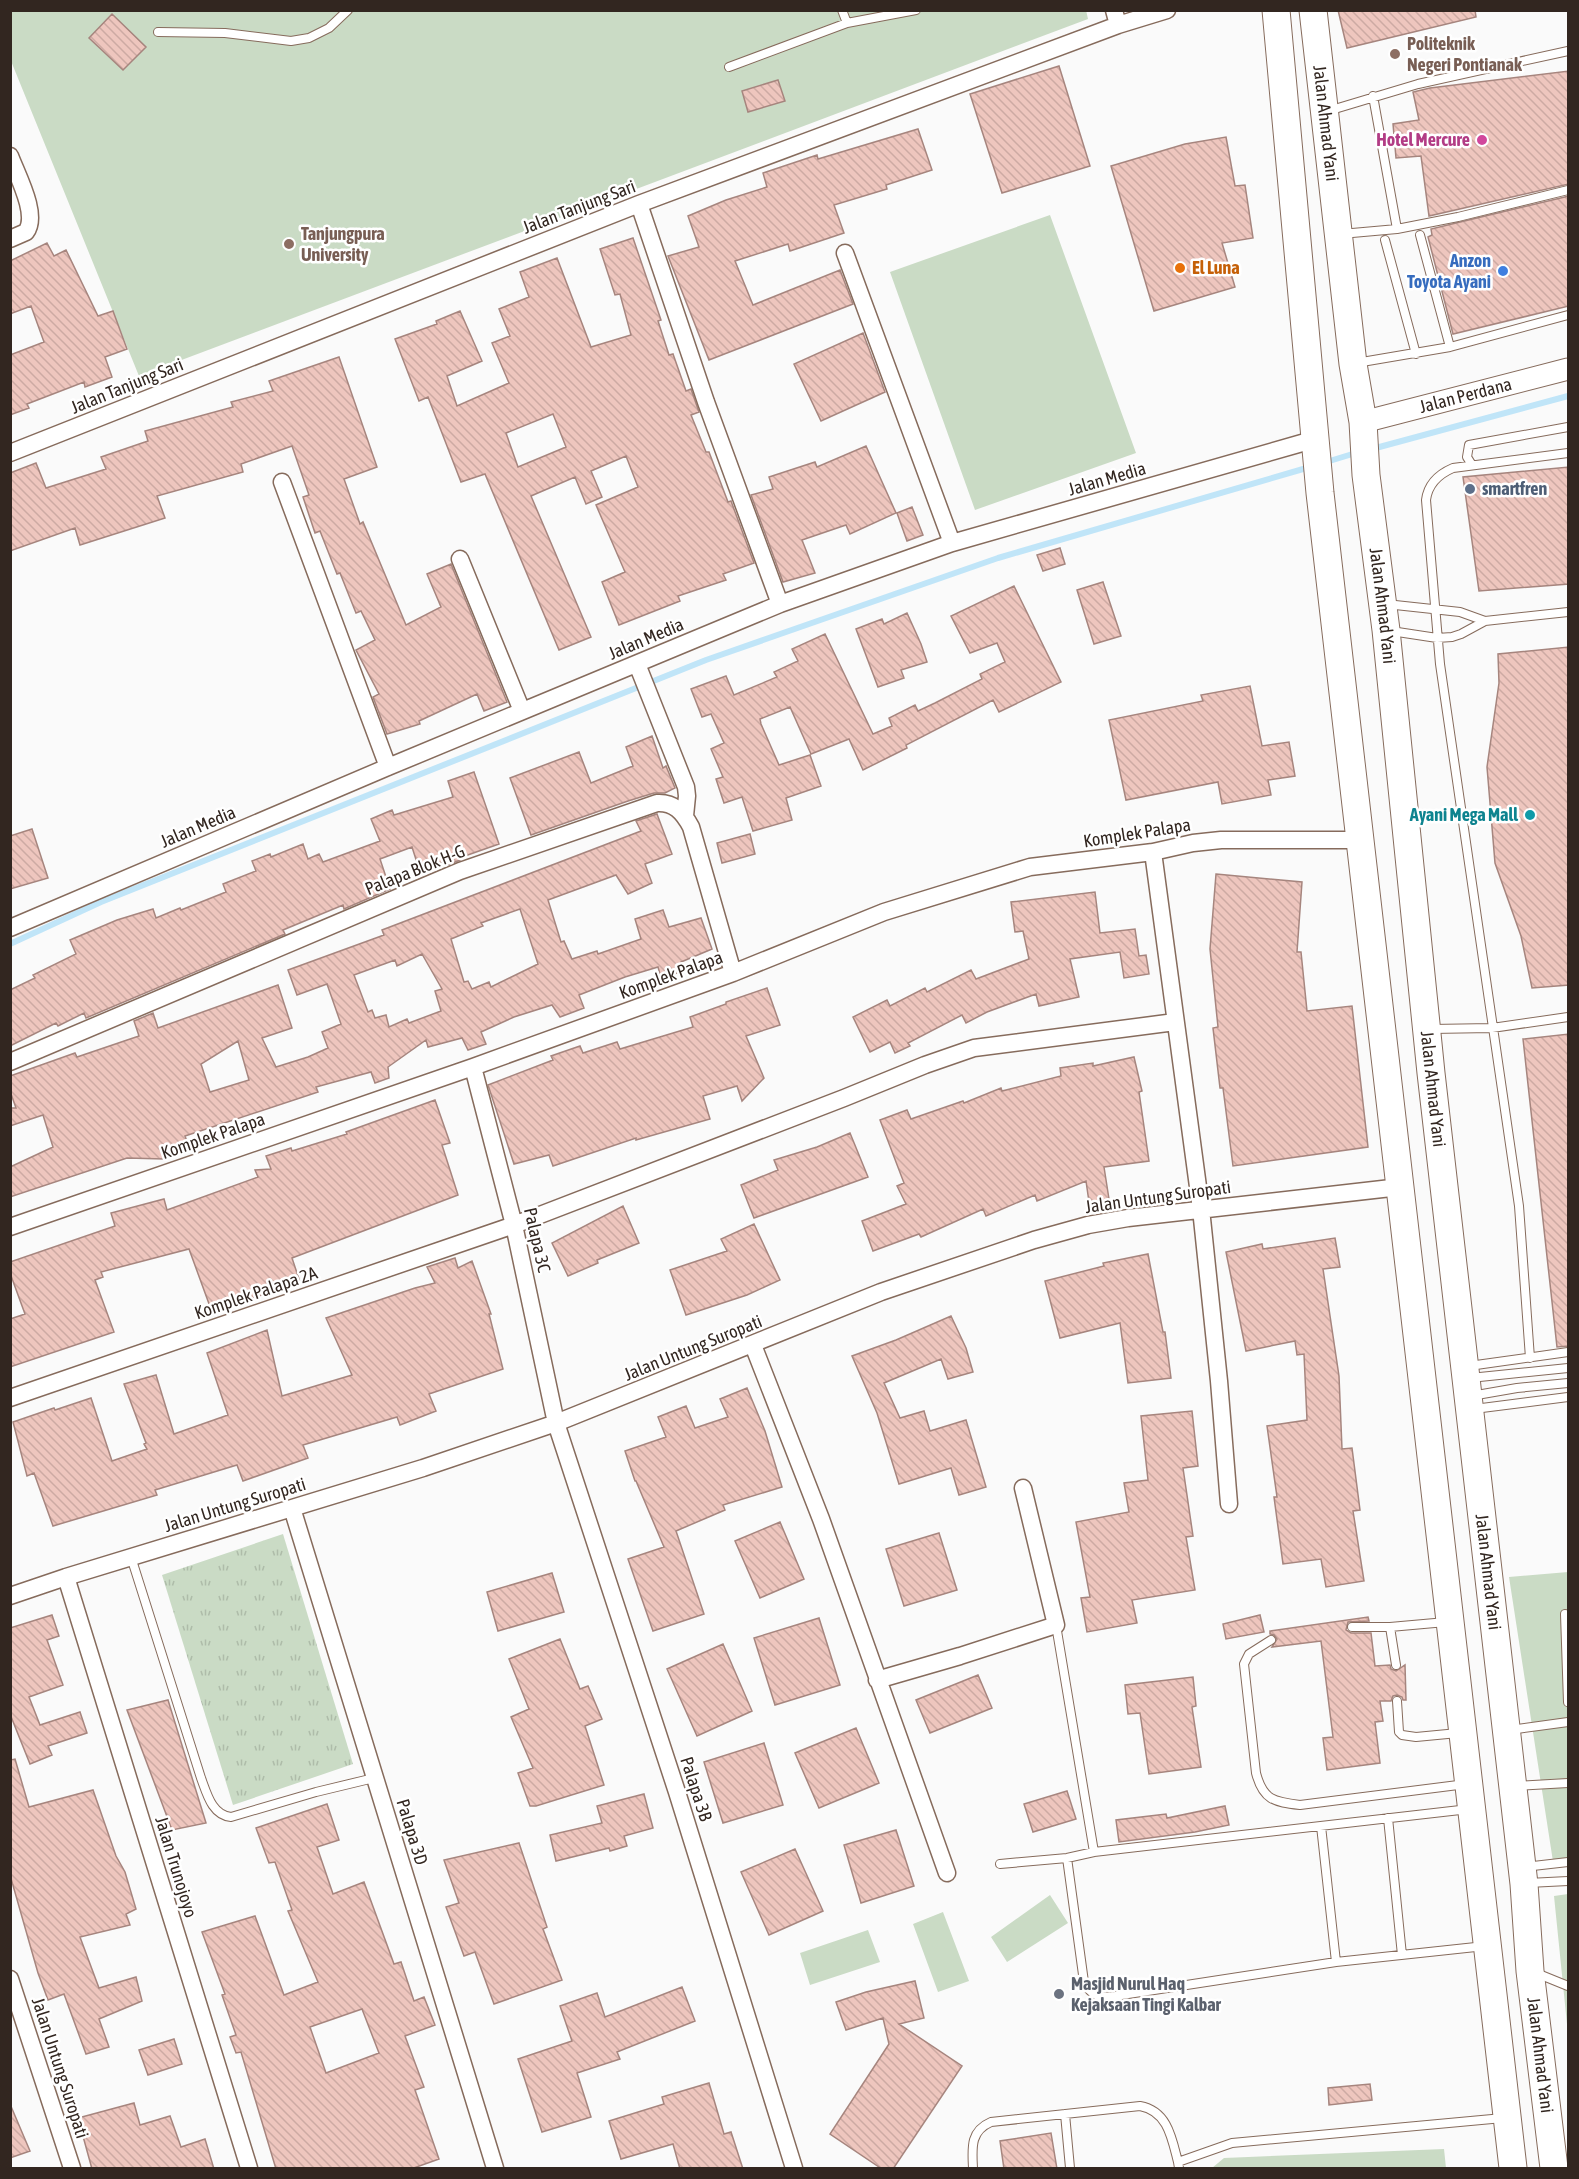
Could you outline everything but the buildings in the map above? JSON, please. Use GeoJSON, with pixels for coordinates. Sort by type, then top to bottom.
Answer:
{"type":"FeatureCollection","features":[{"type":"Feature","properties":{"kind":"highway","name":"Jalan Ahmad Yani"},"geometry":{"type":"LineString","coordinates":[[1275,10],[1320,493],[1513,2169]]}},
{"type":"Feature","properties":{"kind":"highway","name":"Jalan Ahmad Yani"},"geometry":{"type":"LineString","coordinates":[[1313,10],[1337,234],[1363,426],[1366,475],[1383,603],[1431,1073],[1507,1731],[1523,1876],[1530,1971],[1554,2169]]}},
{"type":"Feature","properties":{"kind":"street","name":"Jalan Tanjung Sari"},"geometry":{"type":"LineString","coordinates":[[10,453],[1116,18],[1167,10]]}},
{"type":"Feature","properties":{"kind":"street"},"geometry":{"type":"LineString","coordinates":[[10,156],[30,208],[31,218],[29,229],[10,239]]}},
{"type":"Feature","properties":{"kind":"street"},"geometry":{"type":"LineString","coordinates":[[639,204],[706,402],[780,604]]}},
{"type":"Feature","properties":{"kind":"street"},"geometry":{"type":"LineString","coordinates":[[845,253],[952,543]]}},
{"type":"Feature","properties":{"kind":"street","name":"Jalan Perdana"},"geometry":{"type":"LineString","coordinates":[[1363,426],[1569,369]]}},
{"type":"Feature","properties":{"kind":"street","name":"Jalan Media"},"geometry":{"type":"LineString","coordinates":[[11,927],[780,604],[952,543],[1316,444]]}},
{"type":"Feature","properties":{"kind":"street"},"geometry":{"type":"LineString","coordinates":[[282,482],[388,767]]}},
{"type":"Feature","properties":{"kind":"street"},"geometry":{"type":"LineString","coordinates":[[460,559],[522,711]]}},
{"type":"Feature","properties":{"kind":"street"},"geometry":{"type":"LineString","coordinates":[[637,664],[686,788],[685,816],[691,827],[733,973]]}},
{"type":"Feature","properties":{"kind":"street","name":"Palapa Blok H-G"},"geometry":{"type":"LineString","coordinates":[[10,1062],[460,871],[657,803],[672,804],[685,816]]}},
{"type":"Feature","properties":{"kind":"street","name":"Komplek Palapa"},"geometry":{"type":"LineString","coordinates":[[10,1227],[473,1067],[733,973],[884,912],[1030,867],[1153,852],[1193,843],[1221,840],[1360,840]]}},
{"type":"Feature","properties":{"kind":"street"},"geometry":{"type":"LineString","coordinates":[[1153,852],[1201,1209],[1229,1504]]}},
{"type":"Feature","properties":{"kind":"street","name":"Komplek Palapa 2A"},"geometry":{"type":"LineString","coordinates":[[10,1398],[514,1225],[974,1048],[1175,1022]]}},
{"type":"Feature","properties":{"kind":"street","name":"Palapa 3C"},"geometry":{"type":"LineString","coordinates":[[473,1067],[514,1225],[556,1423]]}},
{"type":"Feature","properties":{"kind":"street","name":"Jalan Untung Suropati"},"geometry":{"type":"LineString","coordinates":[[10,1596],[423,1468],[556,1423],[753,1345],[814,1318],[1034,1240],[1088,1225],[1128,1218],[1400,1187]]}},
{"type":"Feature","properties":{"kind":"street"},"geometry":{"type":"LineString","coordinates":[[753,1345],[821,1519],[947,1873]]}},
{"type":"Feature","properties":{"kind":"street","name":"Palapa 3B"},"geometry":{"type":"LineString","coordinates":[[556,1423],[676,1792],[794,2169]]}},
{"type":"Feature","properties":{"kind":"street"},"geometry":{"type":"LineString","coordinates":[[877,1680],[1056,1625],[1023,1488]]}},
{"type":"Feature","properties":{"kind":"street","name":"Palapa 3D"},"geometry":{"type":"LineString","coordinates":[[292,1508],[495,2169]]}},
{"type":"Feature","properties":{"kind":"street","name":"Jalan Trunojoyo"},"geometry":{"type":"LineString","coordinates":[[66,1577],[249,2169]]}},
{"type":"Feature","properties":{"kind":"street","name":"Jalan Untung Suropati"},"geometry":{"type":"LineString","coordinates":[[10,1979],[72,2169]]}},
{"type":"Feature","properties":{"kind":"lane"},"geometry":{"type":"LineString","coordinates":[[158,32],[225,33],[291,41],[309,38],[329,28],[348,10]]}},
{"type":"Feature","properties":{"kind":"lane"},"geometry":{"type":"LineString","coordinates":[[842,10],[847,23]]}},
{"type":"Feature","properties":{"kind":"lane"},"geometry":{"type":"LineString","coordinates":[[729,67],[847,23],[916,10]]}},
{"type":"Feature","properties":{"kind":"lane"},"geometry":{"type":"LineString","coordinates":[[1324,113],[1418,84],[1569,51]]}},
{"type":"Feature","properties":{"kind":"lane"},"geometry":{"type":"LineString","coordinates":[[1373,96],[1397,229]]}},
{"type":"Feature","properties":{"kind":"lane"},"geometry":{"type":"LineString","coordinates":[[1337,234],[1397,229],[1569,190]]}},
{"type":"Feature","properties":{"kind":"lane"},"geometry":{"type":"LineString","coordinates":[[1420,235],[1450,347]]}},
{"type":"Feature","properties":{"kind":"lane"},"geometry":{"type":"LineString","coordinates":[[1385,240],[1416,354]]}},
{"type":"Feature","properties":{"kind":"lane"},"geometry":{"type":"LineString","coordinates":[[1353,364],[1450,347],[1569,315]]}},
{"type":"Feature","properties":{"kind":"lane"},"geometry":{"type":"LineString","coordinates":[[1472,465],[1467,457],[1469,445],[1569,427]]}},
{"type":"Feature","properties":{"kind":"lane"},"geometry":{"type":"LineString","coordinates":[[1530,1358],[1518,1206],[1437,638],[1426,496],[1437,477],[1453,468],[1569,453]]}},
{"type":"Feature","properties":{"kind":"lane"},"geometry":{"type":"LineString","coordinates":[[1383,603],[1460,612],[1485,621]]}},
{"type":"Feature","properties":{"kind":"lane"},"geometry":{"type":"LineString","coordinates":[[1386,630],[1437,638],[1461,634],[1485,621],[1569,612]]}},
{"type":"Feature","properties":{"kind":"lane"},"geometry":{"type":"LineString","coordinates":[[1428,1029],[1492,1028],[1569,1017]]}},
{"type":"Feature","properties":{"kind":"lane"},"geometry":{"type":"LineString","coordinates":[[1468,1388],[1530,1358],[1569,1352]]}},
{"type":"Feature","properties":{"kind":"lane"},"geometry":{"type":"LineString","coordinates":[[1468,1388],[1569,1368]]}},
{"type":"Feature","properties":{"kind":"lane"},"geometry":{"type":"LineString","coordinates":[[1468,1388],[1517,1388],[1569,1383]]}},
{"type":"Feature","properties":{"kind":"lane"},"geometry":{"type":"LineString","coordinates":[[1468,1388],[1569,1397]]}},
{"type":"Feature","properties":{"kind":"lane"},"geometry":{"type":"LineString","coordinates":[[131,1557],[201,1778],[209,1800],[221,1814],[231,1817],[316,1792],[375,1778]]}},
{"type":"Feature","properties":{"kind":"lane"},"geometry":{"type":"LineString","coordinates":[[1565,1614],[1569,1702]]}},
{"type":"Feature","properties":{"kind":"lane"},"geometry":{"type":"LineString","coordinates":[[1352,1628],[1450,1622]]}},
{"type":"Feature","properties":{"kind":"lane"},"geometry":{"type":"LineString","coordinates":[[1056,1625],[1094,1852]]}},
{"type":"Feature","properties":{"kind":"lane"},"geometry":{"type":"LineString","coordinates":[[1390,1627],[1396,1665]]}},
{"type":"Feature","properties":{"kind":"lane"},"geometry":{"type":"LineString","coordinates":[[1271,1640],[1249,1654],[1244,1664],[1256,1773],[1260,1786],[1274,1801],[1300,1804],[1470,1796]]}},
{"type":"Feature","properties":{"kind":"lane"},"geometry":{"type":"LineString","coordinates":[[1397,1701],[1399,1732],[1402,1736],[1461,1733]]}},
{"type":"Feature","properties":{"kind":"lane"},"geometry":{"type":"LineString","coordinates":[[1507,1731],[1569,1722]]}},
{"type":"Feature","properties":{"kind":"lane"},"geometry":{"type":"LineString","coordinates":[[1513,1786],[1569,1783]]}},
{"type":"Feature","properties":{"kind":"lane"},"geometry":{"type":"LineString","coordinates":[[1000,1864],[1066,1858],[1094,1852],[1388,1818],[1470,1796]]}},
{"type":"Feature","properties":{"kind":"lane"},"geometry":{"type":"LineString","coordinates":[[1388,1818],[1402,1955]]}},
{"type":"Feature","properties":{"kind":"lane"},"geometry":{"type":"LineString","coordinates":[[1321,1826],[1336,1962]]}},
{"type":"Feature","properties":{"kind":"lane"},"geometry":{"type":"LineString","coordinates":[[1066,1858],[1084,1982],[1089,1992],[1098,1997],[1336,1962],[1488,1946]]}},
{"type":"Feature","properties":{"kind":"lane"},"geometry":{"type":"LineString","coordinates":[[1523,1876],[1569,1862]]}},
{"type":"Feature","properties":{"kind":"lane"},"geometry":{"type":"LineString","coordinates":[[1523,1876],[1569,1881]]}},
{"type":"Feature","properties":{"kind":"lane"},"geometry":{"type":"LineString","coordinates":[[1530,1971],[1569,1986]]}},
{"type":"Feature","properties":{"kind":"lane"},"geometry":{"type":"LineString","coordinates":[[973,2169],[972,2143],[982,2125],[991,2122],[1140,2106],[1149,2109],[1163,2119],[1179,2165],[1232,2143],[1507,2118]]}},
{"type":"Feature","properties":{"kind":"lane"},"geometry":{"type":"LineString","coordinates":[[1065,2114],[1070,2169]]}},
{"type":"Feature","properties":{"kind":"green space","name":"Tanjungpura University"},"geometry":{"type":"Polygon","coordinates":[[[1086,10],[1088,19],[139,376],[11,61],[10,11],[1086,10]]]}},
{"type":"Feature","properties":{"kind":"green space"},"geometry":{"type":"Polygon","coordinates":[[[1050,215],[1136,453],[975,510],[890,272],[1050,215]]]}},
{"type":"Feature","properties":{"kind":"green space"},"geometry":{"type":"Polygon","coordinates":[[[283,1534],[353,1764],[233,1805],[162,1575],[283,1534]]]}},
{"type":"Feature","properties":{"kind":"green space"},"geometry":{"type":"Polygon","coordinates":[[[1568,1572],[1568,1866],[1554,1868],[1509,1577],[1568,1572]]]}},
{"type":"Feature","properties":{"kind":"green space"},"geometry":{"type":"Polygon","coordinates":[[[1568,1894],[1568,2034],[1554,1896],[1568,1894]]]}},
{"type":"Feature","properties":{"kind":"green space"},"geometry":{"type":"Polygon","coordinates":[[[1050,1895],[1068,1923],[1007,1962],[991,1937],[1050,1895]]]}},
{"type":"Feature","properties":{"kind":"green space"},"geometry":{"type":"Polygon","coordinates":[[[943,1912],[969,1981],[938,1992],[913,1924],[943,1912]]]}},
{"type":"Feature","properties":{"kind":"green space"},"geometry":{"type":"Polygon","coordinates":[[[868,1930],[880,1962],[810,1985],[800,1953],[868,1930]]]}},
{"type":"Feature","properties":{"kind":"green space"},"geometry":{"type":"Polygon","coordinates":[[[1444,2149],[1446,2168],[1212,2168],[1224,2158],[1444,2149]]]}},
{"type":"Feature","properties":{"kind":"waterway"},"geometry":{"type":"LineString","coordinates":[[1372,449],[1568,396]]}},
{"type":"Feature","properties":{"kind":"waterway"},"geometry":{"type":"LineString","coordinates":[[1323,463],[1359,452]]}},
{"type":"Feature","properties":{"kind":"waterway"},"geometry":{"type":"LineString","coordinates":[[10,944],[101,902],[706,660],[998,558],[1310,467]]}},
{"type":"Feature","properties":{"kind":"place","name":"Politeknik Negeri Pontianak"},"geometry":{"type":"Point","coordinates":[1395,54]}},
{"type":"Feature","properties":{"kind":"place","name":"Hotel Mercure"},"geometry":{"type":"Point","coordinates":[1482,140]}},
{"type":"Feature","properties":{"kind":"place","name":"Tanjungpura University"},"geometry":{"type":"Point","coordinates":[289,244]}},
{"type":"Feature","properties":{"kind":"place","name":"El Luna"},"geometry":{"type":"Point","coordinates":[1180,268]}},
{"type":"Feature","properties":{"kind":"place","name":"Anzon Toyota Ayani"},"geometry":{"type":"Point","coordinates":[1503,271]}},
{"type":"Feature","properties":{"kind":"place","name":"smartfren"},"geometry":{"type":"Point","coordinates":[1470,489]}},
{"type":"Feature","properties":{"kind":"place","name":"Ayani Mega Mall"},"geometry":{"type":"Point","coordinates":[1530,815]}},
{"type":"Feature","properties":{"kind":"place","name":"Masjid Nurul Haq Kejaksaan Tingi Kalbar"},"geometry":{"type":"Point","coordinates":[1059,1994]}}]}
